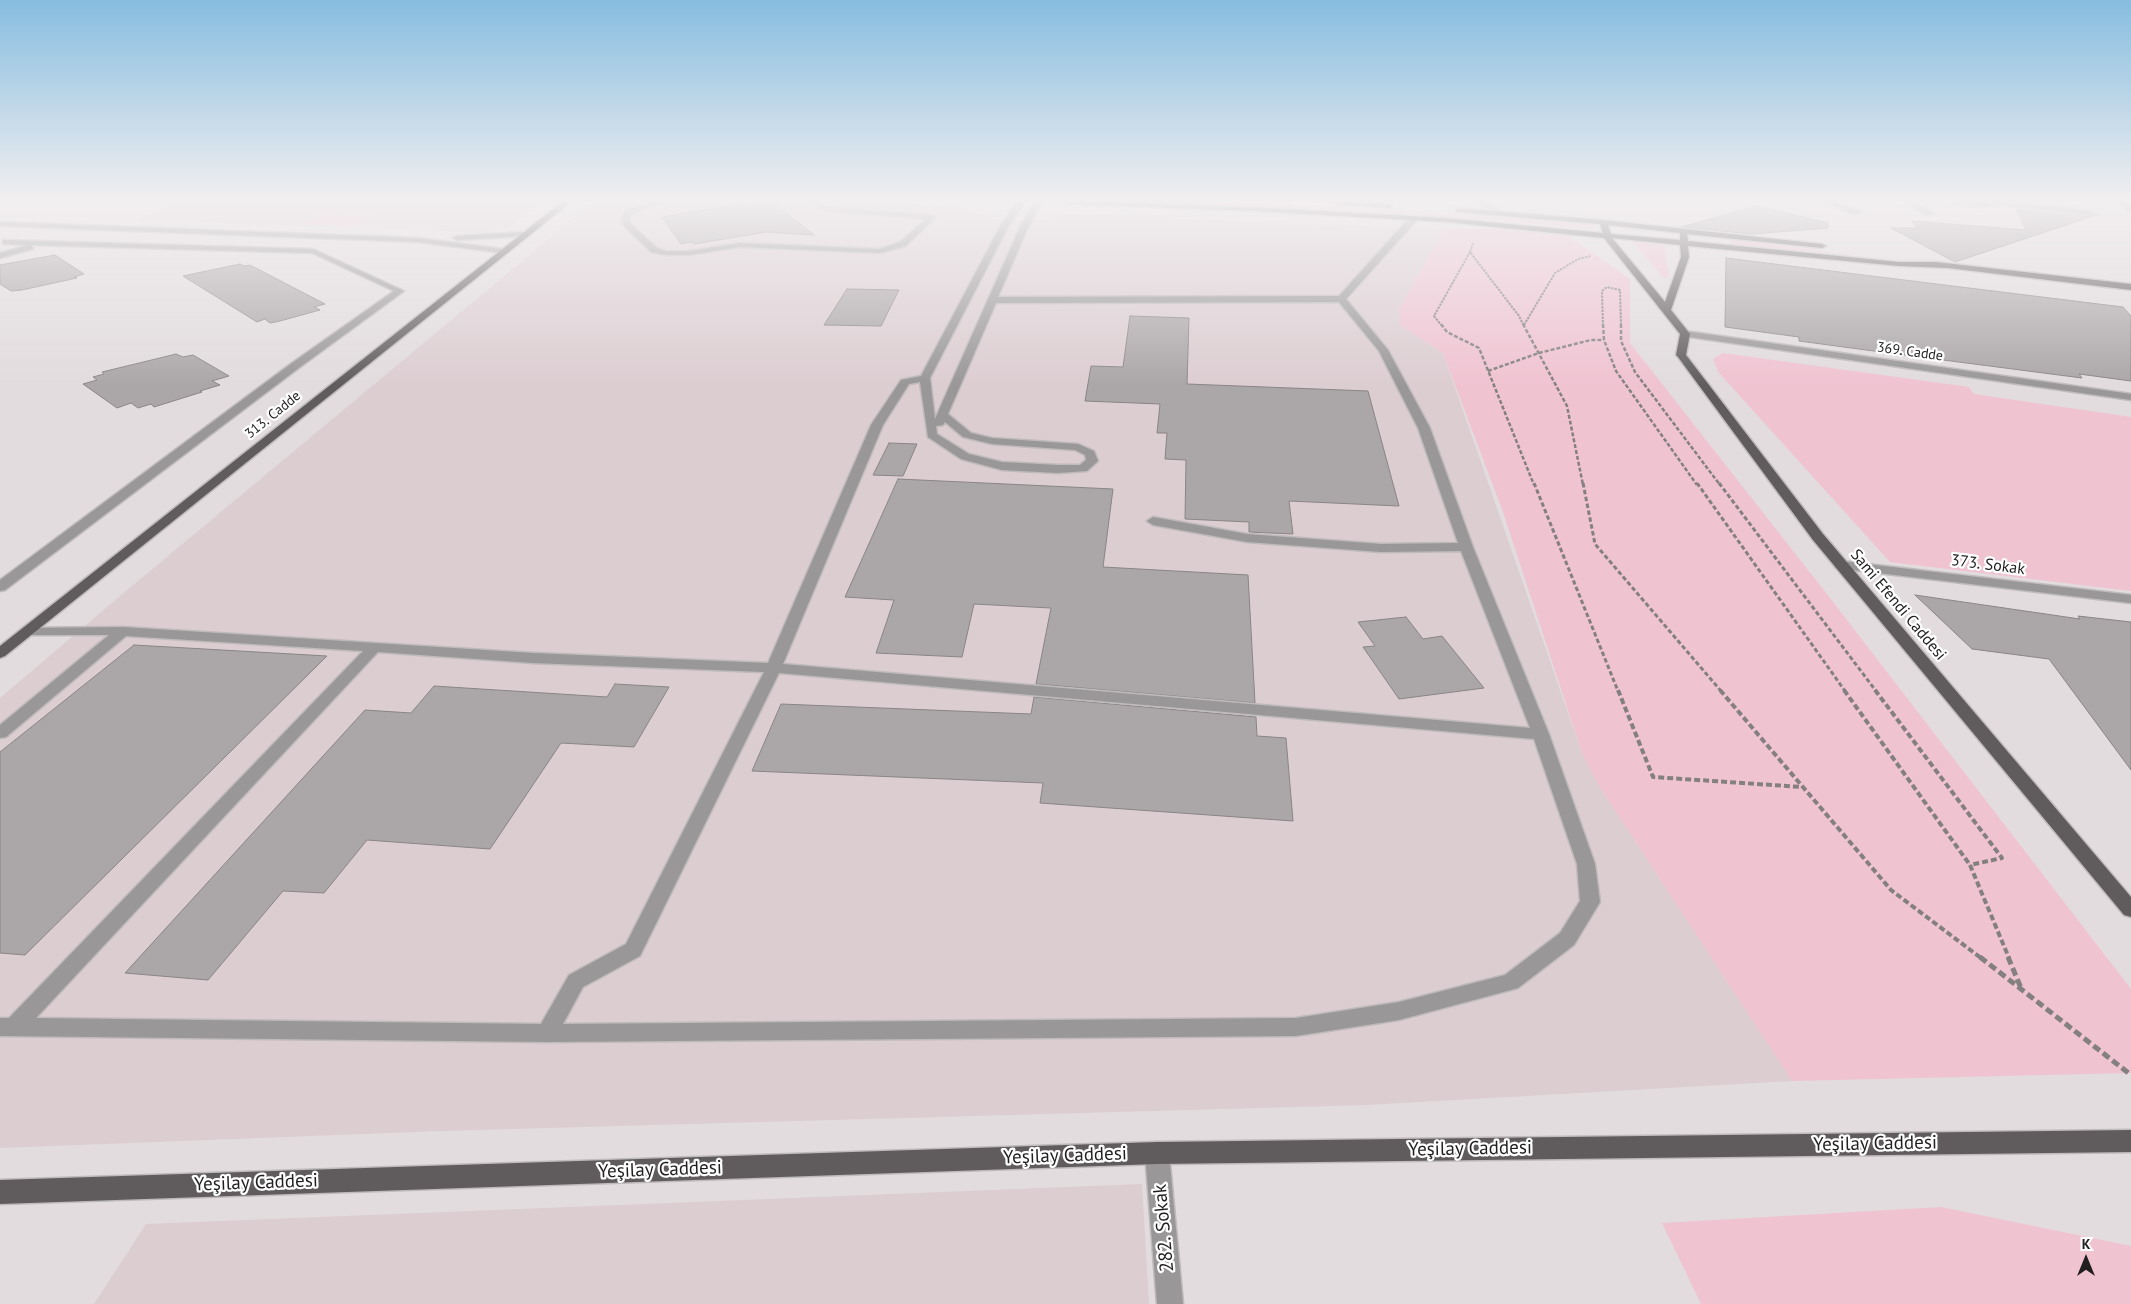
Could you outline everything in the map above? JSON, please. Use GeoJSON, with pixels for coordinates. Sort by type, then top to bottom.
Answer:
{"type":"FeatureCollection","features":[{"type":"Feature","properties":{"kind":"main road","name":"313. Cadde"},"geometry":{"type":"LineString","coordinates":[[0,653],[488,263]]}},
{"type":"Feature","properties":{"kind":"main road"},"geometry":{"type":"LineString","coordinates":[[1630,263],[1685,334]]}},
{"type":"Feature","properties":{"kind":"main road"},"geometry":{"type":"LineString","coordinates":[[1667,309],[1683,263]]}},
{"type":"Feature","properties":{"kind":"main road"},"geometry":{"type":"LineString","coordinates":[[1887,263],[1945,266]]}},
{"type":"Feature","properties":{"kind":"main road"},"geometry":{"type":"LineString","coordinates":[[1928,263],[2131,287]]}},
{"type":"Feature","properties":{"kind":"main road","name":"Sami Efendi Caddesi"},"geometry":{"type":"LineString","coordinates":[[1685,334],[1681,355],[1818,537],[2131,910]]}},
{"type":"Feature","properties":{"kind":"main road","name":"Yeşilay Caddesi"},"geometry":{"type":"LineString","coordinates":[[0,1192],[1157,1153],[2131,1141]]}},
{"type":"Feature","properties":{"kind":"street"},"geometry":{"type":"LineString","coordinates":[[0,587],[296,365],[400,291],[339,263]]}},
{"type":"Feature","properties":{"kind":"street"},"geometry":{"type":"LineString","coordinates":[[943,415],[967,435],[992,441],[1078,447],[1090,453],[1092,461],[1083,468],[1058,469],[1002,466],[964,458],[932,435],[925,378],[985,263]]}},
{"type":"Feature","properties":{"kind":"street"},"geometry":{"type":"LineString","coordinates":[[932,435],[943,415],[1009,263]]}},
{"type":"Feature","properties":{"kind":"street"},"geometry":{"type":"LineString","coordinates":[[1341,299],[1368,263]]}},
{"type":"Feature","properties":{"kind":"street"},"geometry":{"type":"LineString","coordinates":[[993,300],[1341,299]]}},
{"type":"Feature","properties":{"kind":"street"},"geometry":{"type":"LineString","coordinates":[[7,1028],[547,1033],[1296,1027],[1399,1011],[1512,982],[1567,939],[1590,902],[1586,864],[1541,734],[1466,547],[1424,428],[1383,350],[1341,299]]}},
{"type":"Feature","properties":{"kind":"street","name":"369. Cadde"},"geometry":{"type":"LineString","coordinates":[[1685,334],[2131,397]]}},
{"type":"Feature","properties":{"kind":"street"},"geometry":{"type":"LineString","coordinates":[[547,1033],[576,981],[632,950],[774,668],[877,425],[906,382],[925,378]]}},
{"type":"Feature","properties":{"kind":"street"},"geometry":{"type":"LineString","coordinates":[[1152,521],[1247,538],[1381,548],[1466,547]]}},
{"type":"Feature","properties":{"kind":"street","name":"373. Sokak"},"geometry":{"type":"LineString","coordinates":[[1841,565],[2131,599]]}},
{"type":"Feature","properties":{"kind":"street"},"geometry":{"type":"LineString","coordinates":[[28,630],[123,630],[533,658],[774,668],[1541,734]]}},
{"type":"Feature","properties":{"kind":"street"},"geometry":{"type":"LineString","coordinates":[[0,733],[123,630]]}},
{"type":"Feature","properties":{"kind":"street"},"geometry":{"type":"LineString","coordinates":[[7,1028],[374,648]]}},
{"type":"Feature","properties":{"kind":"street","name":"282. Sokak"},"geometry":{"type":"LineString","coordinates":[[1157,1153],[1170,1304]]}},
{"type":"Feature","properties":{"kind":"path"},"geometry":{"type":"LineString","coordinates":[[1464,263],[1434,316],[1447,332],[1479,348],[1652,777],[1803,787]]}},
{"type":"Feature","properties":{"kind":"path"},"geometry":{"type":"LineString","coordinates":[[1478,263],[1519,316],[1568,406],[1595,544],[1891,890],[2021,988],[2131,1075]]}},
{"type":"Feature","properties":{"kind":"path"},"geometry":{"type":"LineString","coordinates":[[1524,326],[1555,273],[1572,263]]}},
{"type":"Feature","properties":{"kind":"path"},"geometry":{"type":"LineString","coordinates":[[1970,864],[2002,858],[1635,372],[1621,341],[1620,290],[1615,287],[1608,287],[1602,290],[1604,340],[1616,371],[1970,864],[2021,988]]}},
{"type":"Feature","properties":{"kind":"path"},"geometry":{"type":"LineString","coordinates":[[1488,371],[1539,353],[1591,340],[1604,340]]}},
{"type":"Feature","properties":{"kind":"shaded area"},"geometry":{"type":"Polygon","coordinates":[[[520,263],[1425,263],[1399,309],[1400,325],[1443,353],[1583,756],[1601,789],[1792,1081],[1366,1105],[441,1131],[0,1148],[0,698],[520,263]]]}},
{"type":"Feature","properties":{"kind":"shaded area"},"geometry":{"type":"Polygon","coordinates":[[[1425,263],[1607,263],[1630,279],[1630,343],[1830,598],[2131,989],[2131,1073],[1792,1081],[1601,789],[1583,756],[1503,512],[1443,353],[1400,325],[1399,309],[1425,263]]]}},
{"type":"Feature","properties":{"kind":"shaded area"},"geometry":{"type":"Polygon","coordinates":[[[1651,263],[1667,263],[1669,278],[1664,278],[1651,263]]]}},
{"type":"Feature","properties":{"kind":"shaded area"},"geometry":{"type":"Polygon","coordinates":[[[1723,353],[1969,387],[1974,394],[2131,417],[2131,591],[1890,562],[1719,373],[1713,359],[1723,353]]]}},
{"type":"Feature","properties":{"kind":"shaded area"},"geometry":{"type":"Polygon","coordinates":[[[1142,1184],[1149,1304],[94,1304],[146,1224],[1142,1184]]]}},
{"type":"Feature","properties":{"kind":"shaded area"},"geometry":{"type":"Polygon","coordinates":[[[1941,1207],[2131,1246],[2131,1304],[1701,1304],[1662,1223],[1941,1207]]]}},
{"type":"Feature","properties":{"kind":"building"},"geometry":{"type":"Polygon","coordinates":[[[12,263],[67,263],[84,274],[74,277],[77,278],[11,291],[0,284],[0,265],[12,263]]]}},
{"type":"Feature","properties":{"kind":"building"},"geometry":{"type":"Polygon","coordinates":[[[1726,263],[1765,263],[2123,307],[2131,316],[2131,381],[2079,374],[2082,378],[1866,350],[1799,341],[1799,337],[1725,327],[1726,263]]]}},
{"type":"Feature","properties":{"kind":"building"},"geometry":{"type":"Polygon","coordinates":[[[240,264],[244,266],[250,265],[325,304],[314,307],[320,310],[280,321],[270,323],[265,319],[257,322],[183,276],[240,264]]]}},
{"type":"Feature","properties":{"kind":"building"},"geometry":{"type":"Polygon","coordinates":[[[847,289],[899,290],[881,326],[824,325],[847,289]]]}},
{"type":"Feature","properties":{"kind":"building"},"geometry":{"type":"Polygon","coordinates":[[[1130,316],[1189,318],[1187,384],[1368,391],[1399,506],[1289,501],[1293,534],[1249,532],[1249,522],[1185,519],[1186,460],[1165,459],[1167,433],[1157,433],[1160,404],[1085,401],[1091,366],[1123,367],[1130,316]]]}},
{"type":"Feature","properties":{"kind":"building"},"geometry":{"type":"Polygon","coordinates":[[[176,354],[183,357],[193,355],[229,376],[212,381],[220,385],[200,391],[202,392],[154,407],[151,404],[138,408],[131,403],[117,408],[83,384],[97,380],[93,377],[104,374],[102,372],[176,354]]]}},
{"type":"Feature","properties":{"kind":"building"},"geometry":{"type":"Polygon","coordinates":[[[889,443],[917,444],[903,476],[873,475],[889,443]]]}},
{"type":"Feature","properties":{"kind":"building"},"geometry":{"type":"Polygon","coordinates":[[[898,479],[1113,489],[1103,567],[1248,575],[1255,703],[1036,684],[1051,608],[974,604],[962,657],[876,653],[894,600],[845,597],[898,479]]]}},
{"type":"Feature","properties":{"kind":"building"},"geometry":{"type":"Polygon","coordinates":[[[1915,595],[2080,619],[2078,616],[2131,622],[2131,770],[2049,659],[1972,649],[1915,595]]]}},
{"type":"Feature","properties":{"kind":"building"},"geometry":{"type":"Polygon","coordinates":[[[1406,617],[1423,639],[1442,636],[1484,688],[1399,699],[1363,647],[1375,646],[1358,622],[1406,617]]]}},
{"type":"Feature","properties":{"kind":"building"},"geometry":{"type":"Polygon","coordinates":[[[134,645],[327,656],[25,955],[0,953],[0,752],[134,645]]]}},
{"type":"Feature","properties":{"kind":"building"},"geometry":{"type":"Polygon","coordinates":[[[615,684],[669,687],[634,747],[561,743],[490,849],[367,840],[324,893],[283,891],[208,980],[125,973],[365,710],[411,713],[434,686],[607,697],[615,684]]]}},
{"type":"Feature","properties":{"kind":"building"},"geometry":{"type":"Polygon","coordinates":[[[1034,697],[1256,717],[1257,736],[1286,738],[1293,821],[1040,803],[1043,783],[752,771],[781,704],[1031,714],[1034,697]]]}}]}
